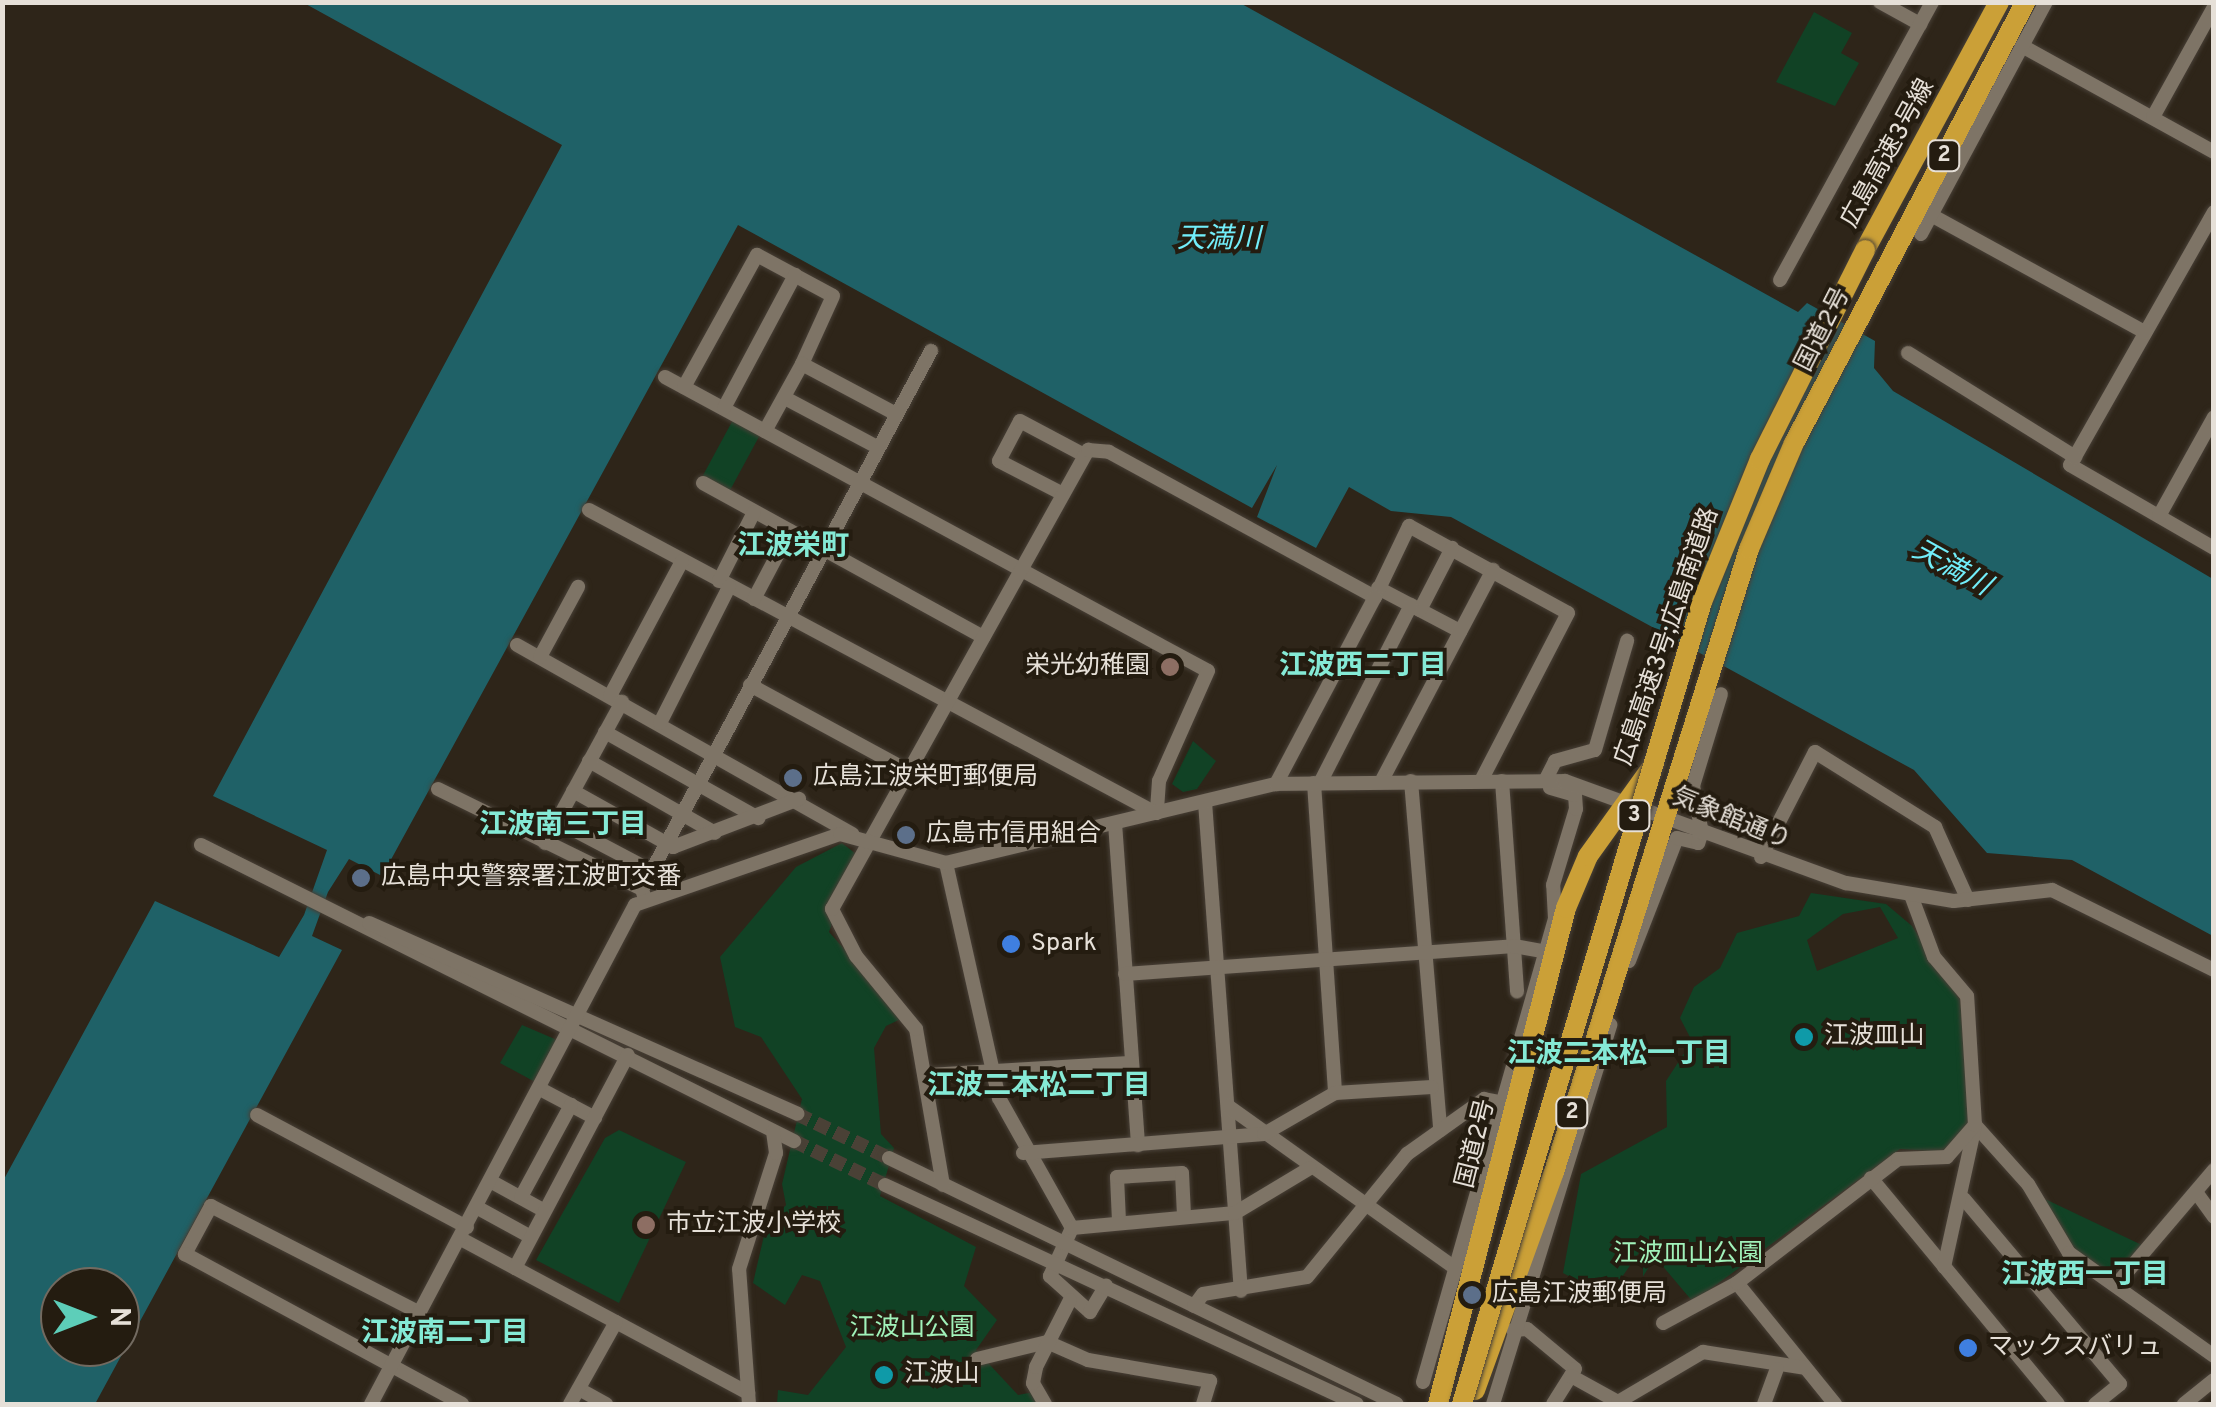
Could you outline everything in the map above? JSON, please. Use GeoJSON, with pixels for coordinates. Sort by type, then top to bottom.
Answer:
{"type":"FeatureCollection","features":[{"type":"Feature","properties":{"kind":"highway","name":"広島高速3号線"},"geometry":{"type":"LineString","coordinates":[[1865,250],[1984,2]]}},
{"type":"Feature","properties":{"kind":"highway","name":"広島高速3号線"},"geometry":{"type":"LineString","coordinates":[[1865,250],[1998,2]]}},
{"type":"Feature","properties":{"kind":"highway","name":"国道2号"},"geometry":{"type":"LineString","coordinates":[[1466,1404],[1494,1340],[1607,1016],[1705,667],[1794,443],[2026,2]]}},
{"type":"Feature","properties":{"kind":"highway","name":"広島高速3号;広島南道路"},"geometry":{"type":"LineString","coordinates":[[1466,1404],[1702,602],[1760,460],[1865,250]]}},
{"type":"Feature","properties":{"kind":"highway","name":"国道2号"},"geometry":{"type":"LineString","coordinates":[[1438,1404],[1465,1310],[1549,953],[1588,856],[1697,694]]}},
{"type":"Feature","properties":{"kind":"street"},"geometry":{"type":"LineString","coordinates":[[1880,2],[1920,24]]}},
{"type":"Feature","properties":{"kind":"street"},"geometry":{"type":"LineString","coordinates":[[1780,280],[1932,2]]}},
{"type":"Feature","properties":{"kind":"street"},"geometry":{"type":"LineString","coordinates":[[1922,234],[2046,2]]}},
{"type":"Feature","properties":{"kind":"street"},"geometry":{"type":"LineString","coordinates":[[2153,118],[2214,6]]}},
{"type":"Feature","properties":{"kind":"street"},"geometry":{"type":"LineString","coordinates":[[2022,46],[2214,152]]}},
{"type":"Feature","properties":{"kind":"street"},"geometry":{"type":"LineString","coordinates":[[2214,212],[2070,466],[2214,548]]}},
{"type":"Feature","properties":{"kind":"street"},"geometry":{"type":"LineString","coordinates":[[1931,215],[2145,332]]}},
{"type":"Feature","properties":{"kind":"street"},"geometry":{"type":"LineString","coordinates":[[684,387],[758,254],[833,296],[765,431]]}},
{"type":"Feature","properties":{"kind":"street"},"geometry":{"type":"LineString","coordinates":[[724,408],[795,276]]}},
{"type":"Feature","properties":{"kind":"street"},"geometry":{"type":"LineString","coordinates":[[371,1404],[542,1090],[624,920],[644,894],[666,843],[930,350]]}},
{"type":"Feature","properties":{"kind":"street"},"geometry":{"type":"LineString","coordinates":[[1908,353],[2075,457]]}},
{"type":"Feature","properties":{"kind":"street"},"geometry":{"type":"LineString","coordinates":[[802,364],[896,414]]}},
{"type":"Feature","properties":{"kind":"street"},"geometry":{"type":"LineString","coordinates":[[589,510],[1156,813],[1159,781],[1212,678],[1023,569],[664,377]]}},
{"type":"Feature","properties":{"kind":"street"},"geometry":{"type":"LineString","coordinates":[[784,398],[877,448]]}},
{"type":"Feature","properties":{"kind":"street"},"geometry":{"type":"LineString","coordinates":[[2159,516],[2214,417]]}},
{"type":"Feature","properties":{"kind":"street"},"geometry":{"type":"LineString","coordinates":[[1063,494],[998,461],[1020,421],[1084,455],[1109,452],[1460,631]]}},
{"type":"Feature","properties":{"kind":"street"},"geometry":{"type":"LineString","coordinates":[[2196,448],[2214,457]]}},
{"type":"Feature","properties":{"kind":"street"},"geometry":{"type":"LineString","coordinates":[[943,1185],[926,1075],[909,1016],[856,956],[832,909],[1084,455]]}},
{"type":"Feature","properties":{"kind":"street"},"geometry":{"type":"LineString","coordinates":[[702,483],[984,637]]}},
{"type":"Feature","properties":{"kind":"street"},"geometry":{"type":"LineString","coordinates":[[660,724],[754,512]]}},
{"type":"Feature","properties":{"kind":"street"},"geometry":{"type":"LineString","coordinates":[[1276,784],[1409,526],[1568,613],[1481,781]]}},
{"type":"Feature","properties":{"kind":"street"},"geometry":{"type":"LineString","coordinates":[[754,598],[790,531]]}},
{"type":"Feature","properties":{"kind":"street"},"geometry":{"type":"LineString","coordinates":[[1336,1093],[1317,783],[1452,548]]}},
{"type":"Feature","properties":{"kind":"street"},"geometry":{"type":"LineString","coordinates":[[544,843],[605,732],[616,699],[682,561]]}},
{"type":"Feature","properties":{"kind":"street"},"geometry":{"type":"LineString","coordinates":[[1382,782],[1493,570]]}},
{"type":"Feature","properties":{"kind":"street"},"geometry":{"type":"LineString","coordinates":[[540,658],[578,587]]}},
{"type":"Feature","properties":{"kind":"street"},"geometry":{"type":"LineString","coordinates":[[1546,779],[1555,760],[1595,750],[1627,641]]}},
{"type":"Feature","properties":{"kind":"street"},"geometry":{"type":"LineString","coordinates":[[517,645],[798,798],[852,834],[946,862],[994,1073],[1023,1154],[1072,1228]]}},
{"type":"Feature","properties":{"kind":"street"},"geometry":{"type":"LineString","coordinates":[[750,685],[910,772]]}},
{"type":"Feature","properties":{"kind":"street"},"geometry":{"type":"LineString","coordinates":[[1494,1404],[1607,1016],[1678,838],[1698,843],[1702,833],[1693,786],[1721,694]]}},
{"type":"Feature","properties":{"kind":"street"},"geometry":{"type":"LineString","coordinates":[[605,732],[758,818]]}},
{"type":"Feature","properties":{"kind":"street"},"geometry":{"type":"LineString","coordinates":[[1761,857],[1814,752],[1936,826],[1968,900]]}},
{"type":"Feature","properties":{"kind":"street"},"geometry":{"type":"LineString","coordinates":[[590,761],[715,833]]}},
{"type":"Feature","properties":{"kind":"street","name":"気象館通り"},"geometry":{"type":"LineString","coordinates":[[946,862],[1276,784],[1481,781],[1502,785],[1546,779],[1622,801],[1761,857],[1911,895],[1968,900],[2052,890],[2214,970]]}},
{"type":"Feature","properties":{"kind":"street"},"geometry":{"type":"LineString","coordinates":[[1411,781],[1432,1087],[1440,1130]]}},
{"type":"Feature","properties":{"kind":"street"},"geometry":{"type":"LineString","coordinates":[[1424,1382],[1500,1102],[1549,953],[1575,795],[1502,785],[1517,990]]}},
{"type":"Feature","properties":{"kind":"street"},"geometry":{"type":"LineString","coordinates":[[438,789],[644,894],[852,834]]}},
{"type":"Feature","properties":{"kind":"street"},"geometry":{"type":"LineString","coordinates":[[573,791],[666,843],[715,833],[798,798]]}},
{"type":"Feature","properties":{"kind":"street"},"geometry":{"type":"LineString","coordinates":[[1206,802],[1241,1291]]}},
{"type":"Feature","properties":{"kind":"street"},"geometry":{"type":"LineString","coordinates":[[557,820],[652,870]]}},
{"type":"Feature","properties":{"kind":"street"},"geometry":{"type":"LineString","coordinates":[[1115,823],[1138,1145]]}},
{"type":"Feature","properties":{"kind":"street"},"geometry":{"type":"LineString","coordinates":[[201,846],[794,1141]]}},
{"type":"Feature","properties":{"kind":"street"},"geometry":{"type":"LineString","coordinates":[[1911,895],[1934,957],[1967,996],[1976,1125],[1964,1199],[1944,1267]]}},
{"type":"Feature","properties":{"kind":"street"},"geometry":{"type":"LineString","coordinates":[[323,905],[578,1012],[797,1114]]}},
{"type":"Feature","properties":{"kind":"street"},"geometry":{"type":"LineString","coordinates":[[1125,974],[1514,946],[1549,953]]}},
{"type":"Feature","properties":{"kind":"street"},"geometry":{"type":"LineString","coordinates":[[515,1268],[628,1056]]}},
{"type":"Feature","properties":{"kind":"street"},"geometry":{"type":"LineString","coordinates":[[926,1075],[1131,1063]]}},
{"type":"Feature","properties":{"kind":"street"},"geometry":{"type":"LineString","coordinates":[[1023,1154],[1264,1134],[1336,1093],[1432,1087]]}},
{"type":"Feature","properties":{"kind":"street"},"geometry":{"type":"LineString","coordinates":[[542,1090],[594,1118]]}},
{"type":"Feature","properties":{"kind":"street"},"geometry":{"type":"LineString","coordinates":[[1194,1306],[1203,1294],[1306,1278],[1362,1205],[1440,1130],[1484,1099],[1500,1102]]}},
{"type":"Feature","properties":{"kind":"street"},"geometry":{"type":"LineString","coordinates":[[521,1196],[571,1105]]}},
{"type":"Feature","properties":{"kind":"street"},"geometry":{"type":"LineString","coordinates":[[1228,1106],[1455,1268]]}},
{"type":"Feature","properties":{"kind":"street"},"geometry":{"type":"LineString","coordinates":[[257,1115],[464,1233],[515,1268],[748,1399]]}},
{"type":"Feature","properties":{"kind":"street"},"geometry":{"type":"LineString","coordinates":[[1662,1323],[1737,1283],[1898,1159],[1947,1157],[1976,1125]]}},
{"type":"Feature","properties":{"kind":"street"},"geometry":{"type":"LineString","coordinates":[[1976,1125],[2028,1184],[2069,1253],[2214,1356]]}},
{"type":"Feature","properties":{"kind":"street"},"geometry":{"type":"LineString","coordinates":[[748,1399],[739,1269],[776,1153],[773,1131]]}},
{"type":"Feature","properties":{"kind":"street"},"geometry":{"type":"LineString","coordinates":[[889,1158],[1396,1404]]}},
{"type":"Feature","properties":{"kind":"street"},"geometry":{"type":"LineString","coordinates":[[1072,1228],[1235,1213],[1310,1168]]}},
{"type":"Feature","properties":{"kind":"street"},"geometry":{"type":"LineString","coordinates":[[2116,1285],[2214,1170]]}},
{"type":"Feature","properties":{"kind":"street"},"geometry":{"type":"LineString","coordinates":[[1118,1221],[1118,1177],[1182,1174],[1184,1216]]}},
{"type":"Feature","properties":{"kind":"street"},"geometry":{"type":"LineString","coordinates":[[1871,1178],[2058,1404]]}},
{"type":"Feature","properties":{"kind":"street"},"geometry":{"type":"LineString","coordinates":[[492,1182],[545,1210]]}},
{"type":"Feature","properties":{"kind":"street"},"geometry":{"type":"LineString","coordinates":[[884,1184],[1358,1404]]}},
{"type":"Feature","properties":{"kind":"street"},"geometry":{"type":"LineString","coordinates":[[2196,1192],[2214,1218]]}},
{"type":"Feature","properties":{"kind":"street"},"geometry":{"type":"LineString","coordinates":[[1964,1199],[2120,1384],[2095,1404]]}},
{"type":"Feature","properties":{"kind":"street"},"geometry":{"type":"LineString","coordinates":[[420,1314],[211,1206],[185,1254],[462,1404]]}},
{"type":"Feature","properties":{"kind":"street"},"geometry":{"type":"LineString","coordinates":[[478,1208],[531,1237]]}},
{"type":"Feature","properties":{"kind":"street"},"geometry":{"type":"LineString","coordinates":[[1072,1228],[1050,1276],[1070,1300],[1090,1312],[1106,1285]]}},
{"type":"Feature","properties":{"kind":"street"},"geometry":{"type":"LineString","coordinates":[[1737,1283],[1836,1404]]}},
{"type":"Feature","properties":{"kind":"street"},"geometry":{"type":"LineString","coordinates":[[1450,1284],[1465,1310]]}},
{"type":"Feature","properties":{"kind":"street"},"geometry":{"type":"LineString","coordinates":[[1045,1404],[1033,1383],[1047,1342],[1070,1300]]}},
{"type":"Feature","properties":{"kind":"street"},"geometry":{"type":"LineString","coordinates":[[570,1404],[616,1322]]}},
{"type":"Feature","properties":{"kind":"street"},"geometry":{"type":"LineString","coordinates":[[1494,1340],[1518,1328]]}},
{"type":"Feature","properties":{"kind":"street"},"geometry":{"type":"LineString","coordinates":[[1518,1328],[1564,1358],[1571,1376],[1618,1402],[1703,1352],[1777,1369],[1806,1368]]}},
{"type":"Feature","properties":{"kind":"street"},"geometry":{"type":"LineString","coordinates":[[977,1359],[1047,1342],[1088,1360],[1210,1381],[1202,1404]]}},
{"type":"Feature","properties":{"kind":"street"},"geometry":{"type":"LineString","coordinates":[[1764,1404],[1777,1369]]}},
{"type":"Feature","properties":{"kind":"street"},"geometry":{"type":"LineString","coordinates":[[1553,1404],[1571,1376]]}},
{"type":"Feature","properties":{"kind":"street"},"geometry":{"type":"LineString","coordinates":[[2184,1404],[2214,1380]]}},
{"type":"Feature","properties":{"kind":"street"},"geometry":{"type":"LineString","coordinates":[[578,1389],[606,1404]]}},
{"type":"Feature","properties":{"kind":"green space"},"geometry":{"type":"Polygon","coordinates":[[[1814,12],[1852,33],[1841,53],[1859,63],[1835,106],[1776,82],[1814,12]]]}},
{"type":"Feature","properties":{"kind":"green space"},"geometry":{"type":"Polygon","coordinates":[[[734,418],[761,433],[728,494],[701,479],[734,418]]]}},
{"type":"Feature","properties":{"kind":"green space"},"geometry":{"type":"Polygon","coordinates":[[[1193,741],[1216,761],[1197,789],[1183,792],[1172,784],[1193,741]]]}},
{"type":"Feature","properties":{"kind":"green space","name":"江波山公園"},"geometry":{"type":"Polygon","coordinates":[[[842,843],[856,854],[829,932],[905,1017],[886,1026],[874,1048],[881,1134],[894,1148],[880,1196],[976,1247],[964,1286],[997,1320],[976,1350],[1018,1395],[1034,1392],[1042,1404],[777,1404],[778,1390],[808,1395],[846,1347],[820,1281],[802,1275],[785,1305],[753,1283],[766,1227],[786,1205],[782,1184],[802,1099],[761,1037],[735,1027],[720,957],[796,867],[842,843]]]}},
{"type":"Feature","properties":{"kind":"green space","name":"江波皿山公園"},"geometry":{"type":"Polygon","coordinates":[[[1811,893],[1886,904],[1912,926],[1960,1000],[1970,1125],[1946,1152],[1900,1149],[1693,1302],[1655,1257],[1643,1277],[1643,1247],[1608,1297],[1563,1273],[1581,1174],[1667,1127],[1666,1081],[1692,1041],[1680,1018],[1694,987],[1720,968],[1737,933],[1799,916],[1811,893]],[[1880,907],[1843,914],[1807,940],[1817,971],[1898,938],[1880,907]]]}},
{"type":"Feature","properties":{"kind":"green space"},"geometry":{"type":"Polygon","coordinates":[[[522,1025],[557,1040],[537,1083],[500,1063],[522,1025]]]}},
{"type":"Feature","properties":{"kind":"green space"},"geometry":{"type":"Polygon","coordinates":[[[619,1130],[686,1162],[619,1303],[536,1260],[605,1138],[619,1130]]]}},
{"type":"Feature","properties":{"kind":"green space"},"geometry":{"type":"Polygon","coordinates":[[[2045,1199],[2144,1246],[2126,1267],[2107,1272],[2076,1252],[2045,1199]]]}},
{"type":"Feature","properties":{"kind":"water","name":"天満川"},"geometry":{"type":"Polygon","coordinates":[[[304,3],[1240,3],[1798,312],[1807,303],[1875,341],[1874,368],[1893,391],[2213,579],[2213,936],[2072,860],[1987,853],[1914,770],[1451,517],[1391,511],[1349,487],[1316,548],[1257,517],[1277,465],[1252,508],[738,225],[382,876],[349,859],[328,892],[312,936],[342,950],[140,1321],[140,1267],[40,1267],[40,1367],[115,1367],[95,1404],[3,1404],[3,1181],[155,901],[279,957],[304,915],[327,850],[213,796],[562,145],[304,3]]]}},
{"type":"Feature","properties":{"kind":"tunnel"},"geometry":{"type":"LineString","coordinates":[[797,1114],[889,1158]]}},
{"type":"Feature","properties":{"kind":"tunnel"},"geometry":{"type":"LineString","coordinates":[[794,1141],[885,1185]]}},
{"type":"Feature","properties":{"kind":"place","name":"栄光幼稚園"},"geometry":{"type":"Point","coordinates":[1170,667]}},
{"type":"Feature","properties":{"kind":"place","name":"広島江波栄町郵便局"},"geometry":{"type":"Point","coordinates":[793,778]}},
{"type":"Feature","properties":{"kind":"place","name":"広島市信用組合"},"geometry":{"type":"Point","coordinates":[906,835]}},
{"type":"Feature","properties":{"kind":"place","name":"広島中央警察署江波町交番"},"geometry":{"type":"Point","coordinates":[361,878]}},
{"type":"Feature","properties":{"kind":"place","name":"Spark"},"geometry":{"type":"Point","coordinates":[1011,944]}},
{"type":"Feature","properties":{"kind":"place","name":"江波皿山"},"geometry":{"type":"Point","coordinates":[1804,1037]}},
{"type":"Feature","properties":{"kind":"place","name":"市立江波小学校"},"geometry":{"type":"Point","coordinates":[646,1225]}},
{"type":"Feature","properties":{"kind":"place","name":"広島江波郵便局"},"geometry":{"type":"Point","coordinates":[1472,1295]}},
{"type":"Feature","properties":{"kind":"place","name":"マックスバリュ"},"geometry":{"type":"Point","coordinates":[1968,1348]}},
{"type":"Feature","properties":{"kind":"place","name":"江波山"},"geometry":{"type":"Point","coordinates":[884,1375]}},
{"type":"Feature","properties":{"kind":"district","name":"江波栄町"},"geometry":{"type":"Point","coordinates":[793,547]}},
{"type":"Feature","properties":{"kind":"district","name":"江波西二丁目"},"geometry":{"type":"Point","coordinates":[1363,667]}},
{"type":"Feature","properties":{"kind":"district","name":"江波南三丁目"},"geometry":{"type":"Point","coordinates":[563,826]}},
{"type":"Feature","properties":{"kind":"district","name":"江波二本松一丁目"},"geometry":{"type":"Point","coordinates":[1619,1055]}},
{"type":"Feature","properties":{"kind":"district","name":"江波二本松二丁目"},"geometry":{"type":"Point","coordinates":[1039,1087]}},
{"type":"Feature","properties":{"kind":"district","name":"江波西一丁目"},"geometry":{"type":"Point","coordinates":[2085,1276]}},
{"type":"Feature","properties":{"kind":"district","name":"江波南二丁目"},"geometry":{"type":"Point","coordinates":[445,1334]}}]}
